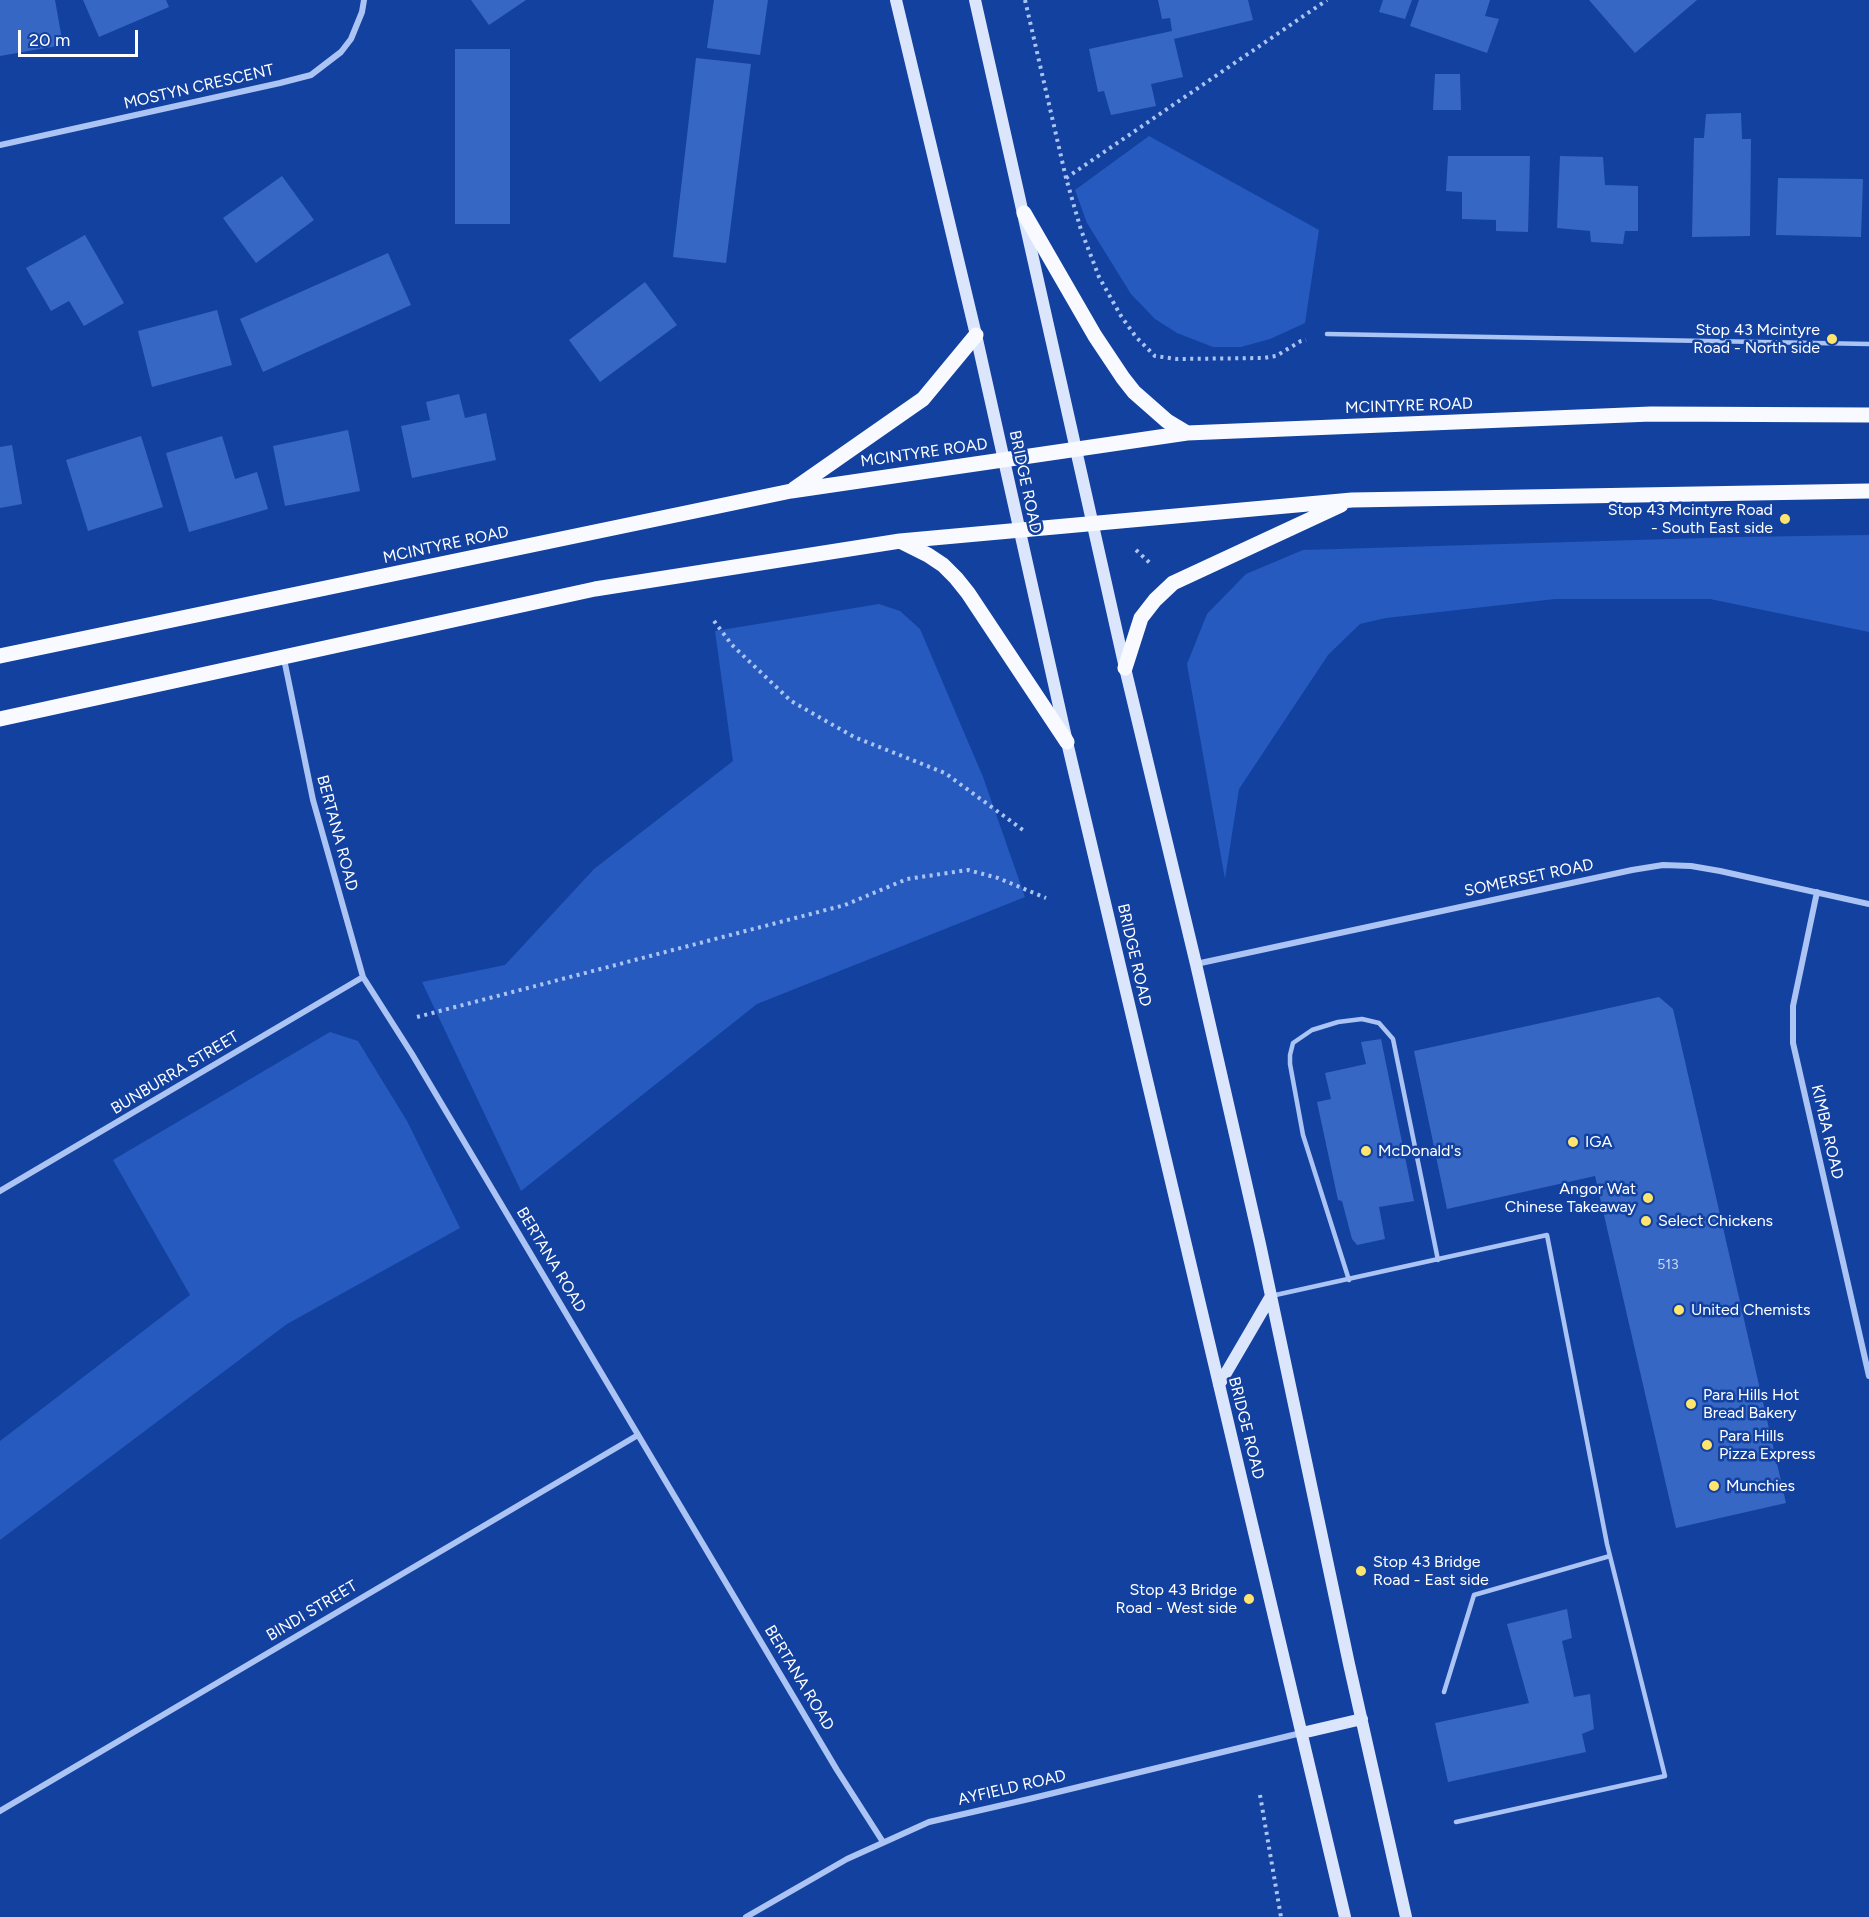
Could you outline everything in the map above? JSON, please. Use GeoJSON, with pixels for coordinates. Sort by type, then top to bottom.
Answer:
{"type":"FeatureCollection","features":[{"type":"Feature","properties":{"kind":"main road","name":"BRIDGE ROAD"},"geometry":{"type":"LineString","coordinates":[[896,0],[976,335],[1067,742],[1345,1917]]}},
{"type":"Feature","properties":{"kind":"main road"},"geometry":{"type":"LineString","coordinates":[[975,0],[1092,524],[1196,964],[1271,1296],[1406,1917]]}},
{"type":"Feature","properties":{"kind":"main road"},"geometry":{"type":"LineString","coordinates":[[1024,213],[1095,336],[1123,378],[1134,392],[1167,421],[1187,433]]}},
{"type":"Feature","properties":{"kind":"main road"},"geometry":{"type":"LineString","coordinates":[[791,491],[924,399],[976,335]]}},
{"type":"Feature","properties":{"kind":"main road","name":"MCINTYRE ROAD"},"geometry":{"type":"LineString","coordinates":[[0,656],[791,491],[1187,433],[1651,414],[1869,415]]}},
{"type":"Feature","properties":{"kind":"main road"},"geometry":{"type":"LineString","coordinates":[[0,719],[595,590],[900,541],[1352,500],[1869,491]]}},
{"type":"Feature","properties":{"kind":"main road"},"geometry":{"type":"LineString","coordinates":[[1125,668],[1141,618],[1155,600],[1173,583],[1352,500]]}},
{"type":"Feature","properties":{"kind":"main road"},"geometry":{"type":"LineString","coordinates":[[900,541],[928,555],[956,578],[1067,742]]}},
{"type":"Feature","properties":{"kind":"main road"},"geometry":{"type":"LineString","coordinates":[[1219,1386],[1271,1296]]}},
{"type":"Feature","properties":{"kind":"main road"},"geometry":{"type":"LineString","coordinates":[[1302,1733],[1362,1719]]}},
{"type":"Feature","properties":{"kind":"street","name":"MOSTYN CRESCENT"},"geometry":{"type":"LineString","coordinates":[[0,145],[311,75],[341,52],[351,39],[362,12],[364,0]]}},
{"type":"Feature","properties":{"kind":"street","name":"BERTANA ROAD"},"geometry":{"type":"LineString","coordinates":[[283,657],[313,800],[363,977],[393,1023],[837,1770],[883,1842]]}},
{"type":"Feature","properties":{"kind":"street","name":"SOMERSET ROAD"},"geometry":{"type":"LineString","coordinates":[[1196,964],[1632,870],[1663,866],[1691,866],[1869,904]]}},
{"type":"Feature","properties":{"kind":"street","name":"KIMBA ROAD"},"geometry":{"type":"LineString","coordinates":[[1817,892],[1793,1006],[1793,1043],[1869,1376]]}},
{"type":"Feature","properties":{"kind":"street","name":"BUNBURRA STREET"},"geometry":{"type":"LineString","coordinates":[[0,1191],[363,977]]}},
{"type":"Feature","properties":{"kind":"street","name":"BINDI STREET"},"geometry":{"type":"LineString","coordinates":[[0,1811],[638,1435]]}},
{"type":"Feature","properties":{"kind":"street","name":"AYFIELD ROAD"},"geometry":{"type":"LineString","coordinates":[[746,1917],[847,1859],[929,1822],[1302,1733]]}},
{"type":"Feature","properties":{"kind":"lane"},"geometry":{"type":"LineString","coordinates":[[1327,334],[1869,344]]}},
{"type":"Feature","properties":{"kind":"lane"},"geometry":{"type":"LineString","coordinates":[[1349,1280],[1303,1135],[1290,1064],[1293,1043],[1312,1030],[1338,1022],[1362,1018],[1379,1023],[1393,1039],[1438,1260]]}},
{"type":"Feature","properties":{"kind":"lane"},"geometry":{"type":"LineString","coordinates":[[1271,1296],[1547,1235],[1598,1502],[1665,1776],[1456,1822]]}},
{"type":"Feature","properties":{"kind":"lane"},"geometry":{"type":"LineString","coordinates":[[1444,1692],[1474,1595],[1610,1557]]}},
{"type":"Feature","properties":{"kind":"path"},"geometry":{"type":"LineString","coordinates":[[1025,0],[1066,178],[1081,230],[1099,277],[1120,316],[1136,337],[1155,356],[1177,359],[1264,358],[1276,356],[1301,341],[1327,334]]}},
{"type":"Feature","properties":{"kind":"path"},"geometry":{"type":"LineString","coordinates":[[1066,178],[1327,0]]}},
{"type":"Feature","properties":{"kind":"path"},"geometry":{"type":"LineString","coordinates":[[714,621],[732,645],[791,701],[854,737],[945,773],[1023,830]]}},
{"type":"Feature","properties":{"kind":"path"},"geometry":{"type":"LineString","coordinates":[[393,1023],[845,905],[907,879],[968,870],[998,878],[1046,898]]}},
{"type":"Feature","properties":{"kind":"path"},"geometry":{"type":"LineString","coordinates":[[1260,1795],[1281,1917]]}},
{"type":"Feature","properties":{"kind":"shaded area"},"geometry":{"type":"Polygon","coordinates":[[[1149,136],[1319,230],[1305,323],[1270,339],[1241,347],[1213,347],[1177,333],[1155,319],[1131,294],[1087,223],[1075,190],[1149,136]]]}},
{"type":"Feature","properties":{"kind":"shaded area"},"geometry":{"type":"Polygon","coordinates":[[[1869,535],[1869,632],[1710,599],[1555,599],[1386,618],[1360,624],[1328,655],[1239,789],[1225,879],[1187,664],[1207,614],[1246,574],[1303,550],[1869,535]]]}},
{"type":"Feature","properties":{"kind":"shaded area"},"geometry":{"type":"Polygon","coordinates":[[[879,604],[900,611],[920,629],[983,777],[1025,897],[757,1004],[521,1191],[422,982],[505,965],[594,869],[733,761],[715,631],[879,604]]]}},
{"type":"Feature","properties":{"kind":"shaded area"},"geometry":{"type":"Polygon","coordinates":[[[330,1032],[358,1041],[407,1121],[460,1228],[287,1324],[0,1540],[0,1441],[190,1295],[113,1160],[330,1032]]]}},
{"type":"Feature","properties":{"kind":"building"},"geometry":{"type":"Polygon","coordinates":[[[0,0],[55,0],[63,45],[0,56],[0,0]]]}},
{"type":"Feature","properties":{"kind":"building"},"geometry":{"type":"Polygon","coordinates":[[[83,0],[166,0],[169,7],[99,37],[83,0]]]}},
{"type":"Feature","properties":{"kind":"building"},"geometry":{"type":"Polygon","coordinates":[[[471,0],[526,0],[489,25],[471,0]]]}},
{"type":"Feature","properties":{"kind":"building"},"geometry":{"type":"Polygon","coordinates":[[[714,0],[768,0],[760,55],[707,48],[714,0]]]}},
{"type":"Feature","properties":{"kind":"building"},"geometry":{"type":"Polygon","coordinates":[[[1158,0],[1248,0],[1253,20],[1174,39],[1183,77],[1151,84],[1156,106],[1111,115],[1104,91],[1098,92],[1089,49],[1172,31],[1170,18],[1162,19],[1158,0]]]}},
{"type":"Feature","properties":{"kind":"building"},"geometry":{"type":"Polygon","coordinates":[[[1383,0],[1412,0],[1405,19],[1379,12],[1383,0]]]}},
{"type":"Feature","properties":{"kind":"building"},"geometry":{"type":"Polygon","coordinates":[[[1419,0],[1490,0],[1485,16],[1499,19],[1487,53],[1410,26],[1419,0]]]}},
{"type":"Feature","properties":{"kind":"building"},"geometry":{"type":"Polygon","coordinates":[[[1589,0],[1697,0],[1635,53],[1589,0]]]}},
{"type":"Feature","properties":{"kind":"building"},"geometry":{"type":"Polygon","coordinates":[[[455,49],[510,49],[510,224],[455,224],[455,49]]]}},
{"type":"Feature","properties":{"kind":"building"},"geometry":{"type":"Polygon","coordinates":[[[696,58],[751,64],[726,263],[673,257],[696,58]]]}},
{"type":"Feature","properties":{"kind":"building"},"geometry":{"type":"Polygon","coordinates":[[[1435,74],[1460,74],[1461,110],[1433,110],[1435,74]]]}},
{"type":"Feature","properties":{"kind":"building"},"geometry":{"type":"Polygon","coordinates":[[[1741,113],[1742,139],[1751,139],[1750,236],[1692,237],[1694,138],[1704,138],[1706,114],[1741,113]]]}},
{"type":"Feature","properties":{"kind":"building"},"geometry":{"type":"Polygon","coordinates":[[[1448,156],[1530,156],[1528,232],[1496,231],[1496,220],[1462,219],[1462,192],[1446,191],[1448,156]]]}},
{"type":"Feature","properties":{"kind":"building"},"geometry":{"type":"Polygon","coordinates":[[[1560,156],[1603,157],[1605,185],[1638,186],[1638,231],[1625,231],[1623,244],[1591,242],[1590,231],[1557,228],[1560,156]]]}},
{"type":"Feature","properties":{"kind":"building"},"geometry":{"type":"Polygon","coordinates":[[[282,176],[314,220],[256,263],[223,218],[282,176]]]}},
{"type":"Feature","properties":{"kind":"building"},"geometry":{"type":"Polygon","coordinates":[[[1778,178],[1863,179],[1861,237],[1776,235],[1778,178]]]}},
{"type":"Feature","properties":{"kind":"building"},"geometry":{"type":"Polygon","coordinates":[[[85,235],[124,303],[84,326],[69,301],[51,311],[26,268],[85,235]]]}},
{"type":"Feature","properties":{"kind":"building"},"geometry":{"type":"Polygon","coordinates":[[[388,253],[411,305],[263,372],[240,319],[388,253]]]}},
{"type":"Feature","properties":{"kind":"building"},"geometry":{"type":"Polygon","coordinates":[[[645,282],[677,325],[600,382],[569,340],[645,282]]]}},
{"type":"Feature","properties":{"kind":"building"},"geometry":{"type":"Polygon","coordinates":[[[217,310],[232,365],[152,387],[138,331],[217,310]]]}},
{"type":"Feature","properties":{"kind":"building"},"geometry":{"type":"Polygon","coordinates":[[[459,394],[465,418],[486,413],[496,460],[412,478],[401,426],[430,420],[426,402],[459,394]]]}},
{"type":"Feature","properties":{"kind":"building"},"geometry":{"type":"Polygon","coordinates":[[[348,430],[360,491],[285,506],[273,446],[348,430]]]}},
{"type":"Feature","properties":{"kind":"building"},"geometry":{"type":"Polygon","coordinates":[[[141,436],[163,507],[88,531],[66,460],[141,436]]]}},
{"type":"Feature","properties":{"kind":"building"},"geometry":{"type":"Polygon","coordinates":[[[222,436],[235,479],[257,472],[268,509],[189,532],[166,453],[222,436]]]}},
{"type":"Feature","properties":{"kind":"building"},"geometry":{"type":"Polygon","coordinates":[[[12,445],[22,504],[0,508],[0,447],[12,445]]]}},
{"type":"Feature","properties":{"kind":"building"},"geometry":{"type":"Polygon","coordinates":[[[1659,997],[1673,1009],[1786,1503],[1676,1528],[1595,1176],[1447,1209],[1414,1051],[1659,997]]]}},
{"type":"Feature","properties":{"kind":"building","name":"McDonald's"},"geometry":{"type":"Polygon","coordinates":[[[1381,1039],[1414,1201],[1379,1207],[1385,1239],[1357,1245],[1352,1239],[1342,1201],[1338,1200],[1317,1102],[1331,1099],[1325,1073],[1366,1064],[1361,1042],[1381,1039]]]}},
{"type":"Feature","properties":{"kind":"building"},"geometry":{"type":"Polygon","coordinates":[[[1567,1609],[1572,1638],[1562,1641],[1574,1697],[1590,1694],[1594,1729],[1582,1734],[1586,1752],[1448,1782],[1435,1723],[1529,1703],[1507,1624],[1567,1609]]]}},
{"type":"Feature","properties":{"kind":"place","name":"Stop 43 Mcintyre Road - North side"},"geometry":{"type":"Point","coordinates":[1832,339]}},
{"type":"Feature","properties":{"kind":"place","name":"Stop 43 Mcintyre Road - South East side"},"geometry":{"type":"Point","coordinates":[1785,519]}},
{"type":"Feature","properties":{"kind":"place","name":"IGA"},"geometry":{"type":"Point","coordinates":[1573,1142]}},
{"type":"Feature","properties":{"kind":"place","name":"McDonald's"},"geometry":{"type":"Point","coordinates":[1366,1151]}},
{"type":"Feature","properties":{"kind":"place","name":"Angor Wat Chinese Takeaway"},"geometry":{"type":"Point","coordinates":[1648,1198]}},
{"type":"Feature","properties":{"kind":"place","name":"Select Chickens"},"geometry":{"type":"Point","coordinates":[1646,1221]}},
{"type":"Feature","properties":{"kind":"place","name":"United Chemists"},"geometry":{"type":"Point","coordinates":[1679,1310]}},
{"type":"Feature","properties":{"kind":"place","name":"Para Hills Hot Bread Bakery"},"geometry":{"type":"Point","coordinates":[1691,1404]}},
{"type":"Feature","properties":{"kind":"place","name":"Para Hills Pizza Express"},"geometry":{"type":"Point","coordinates":[1707,1445]}},
{"type":"Feature","properties":{"kind":"place","name":"Munchies"},"geometry":{"type":"Point","coordinates":[1714,1486]}},
{"type":"Feature","properties":{"kind":"place","name":"Stop 43 Bridge Road - East side"},"geometry":{"type":"Point","coordinates":[1361,1571]}},
{"type":"Feature","properties":{"kind":"place","name":"Stop 43 Bridge Road - West side"},"geometry":{"type":"Point","coordinates":[1249,1599]}}]}
